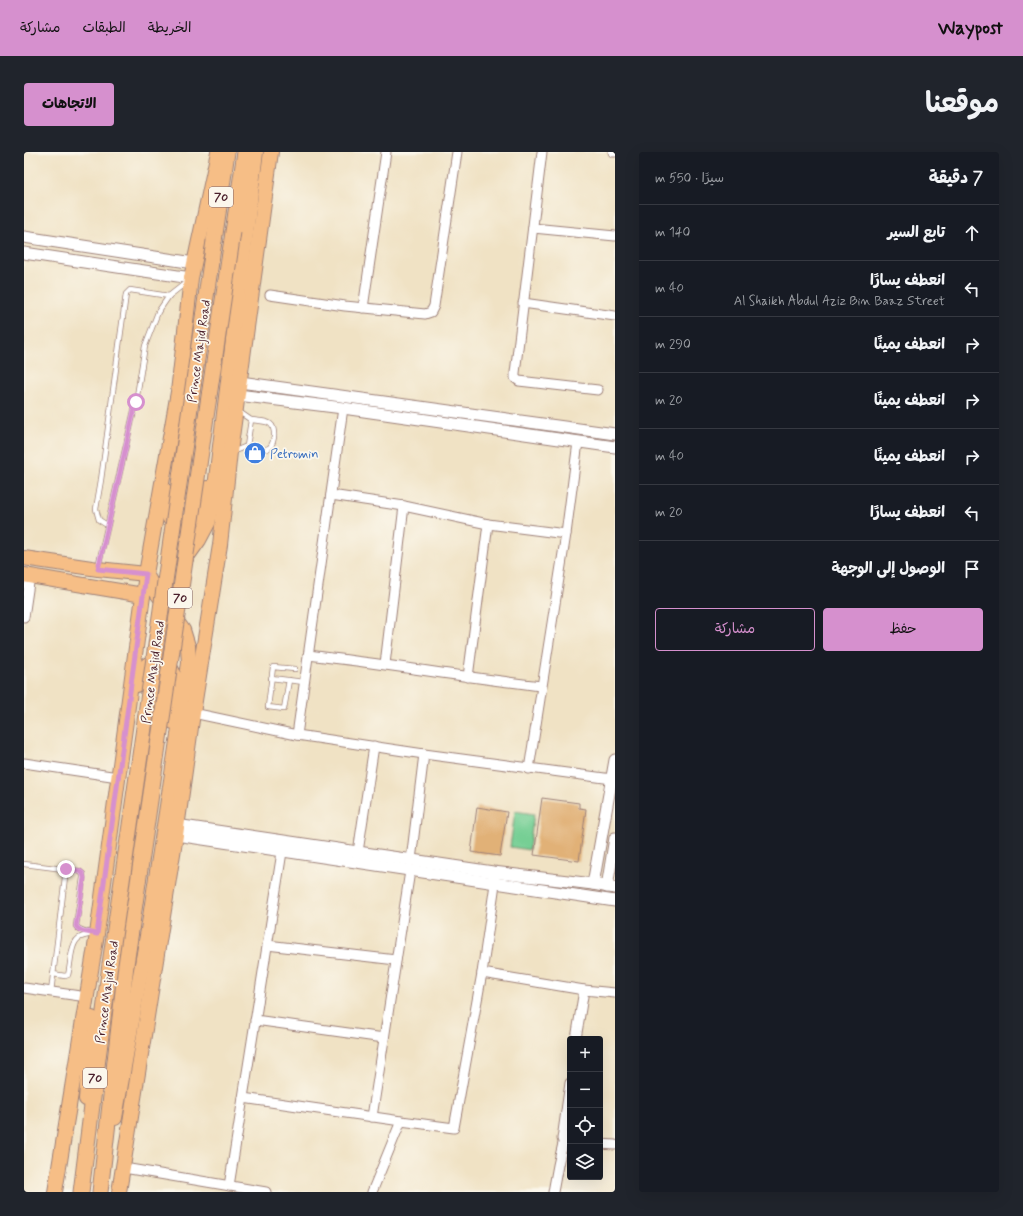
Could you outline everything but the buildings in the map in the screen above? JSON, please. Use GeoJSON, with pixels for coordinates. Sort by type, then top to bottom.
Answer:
{"type":"FeatureCollection","features":[{"type":"Feature","properties":{"kind":"highway","name":"Prince Majid Road"},"geometry":{"type":"LineString","coordinates":[[80,1192],[110,964],[227,152]]}},
{"type":"Feature","properties":{"kind":"highway","name":"Prince Majid Road"},"geometry":{"type":"LineString","coordinates":[[100,1192],[126,965],[245,152]]}},
{"type":"Feature","properties":{"kind":"main road"},"geometry":{"type":"LineString","coordinates":[[198,244],[209,152]]}},
{"type":"Feature","properties":{"kind":"main road"},"geometry":{"type":"LineString","coordinates":[[218,152],[191,278],[166,507],[170,519],[183,525],[197,516],[203,502],[231,407],[239,389],[271,152]]}},
{"type":"Feature","properties":{"kind":"main road"},"geometry":{"type":"LineString","coordinates":[[119,1192],[124,1168],[220,545],[230,452],[231,407],[240,285],[256,152]]}},
{"type":"Feature","properties":{"kind":"main road"},"geometry":{"type":"LineString","coordinates":[[240,285],[267,152]]}},
{"type":"Feature","properties":{"kind":"main road"},"geometry":{"type":"LineString","coordinates":[[55,1192],[97,934],[118,772],[149,592],[146,574],[178,392]]}},
{"type":"Feature","properties":{"kind":"main road"},"geometry":{"type":"LineString","coordinates":[[176,573],[199,540],[208,523],[231,407]]}},
{"type":"Feature","properties":{"kind":"main road"},"geometry":{"type":"LineString","coordinates":[[149,592],[176,573],[197,554],[209,535],[217,515],[230,452]]}},
{"type":"Feature","properties":{"kind":"main road"},"geometry":{"type":"LineString","coordinates":[[24,558],[98,569],[146,574]]}},
{"type":"Feature","properties":{"kind":"main road"},"geometry":{"type":"LineString","coordinates":[[27,576],[149,592],[183,630],[188,646],[189,663],[148,930],[100,1192]]}},
{"type":"Feature","properties":{"kind":"main road"},"geometry":{"type":"LineString","coordinates":[[118,772],[138,676],[142,669],[149,663],[160,659],[168,663],[174,674],[173,774]]}},
{"type":"Feature","properties":{"kind":"main road"},"geometry":{"type":"LineString","coordinates":[[132,1110],[138,1014],[148,930]]}},
{"type":"Feature","properties":{"kind":"main road"},"geometry":{"type":"LineString","coordinates":[[80,1192],[97,934]]}},
{"type":"Feature","properties":{"kind":"street"},"geometry":{"type":"LineString","coordinates":[[363,308],[386,152]]}},
{"type":"Feature","properties":{"kind":"street"},"geometry":{"type":"LineString","coordinates":[[270,295],[363,308],[425,314],[431,312],[434,306],[457,152]]}},
{"type":"Feature","properties":{"kind":"street"},"geometry":{"type":"LineString","coordinates":[[542,152],[523,303],[515,373],[516,378],[519,381],[598,390]]}},
{"type":"Feature","properties":{"kind":"street"},"geometry":{"type":"LineString","coordinates":[[533,228],[615,236]]}},
{"type":"Feature","properties":{"kind":"street"},"geometry":{"type":"LineString","coordinates":[[24,237],[194,263]]}},
{"type":"Feature","properties":{"kind":"street"},"geometry":{"type":"LineString","coordinates":[[24,253],[191,278]]}},
{"type":"Feature","properties":{"kind":"street"},"geometry":{"type":"LineString","coordinates":[[523,303],[615,316]]}},
{"type":"Feature","properties":{"kind":"street"},"geometry":{"type":"LineString","coordinates":[[239,389],[343,408],[615,447]]}},
{"type":"Feature","properties":{"kind":"street"},"geometry":{"type":"LineString","coordinates":[[239,389],[465,413],[615,434]]}},
{"type":"Feature","properties":{"kind":"street"},"geometry":{"type":"LineString","coordinates":[[297,735],[343,408]]}},
{"type":"Feature","properties":{"kind":"street"},"geometry":{"type":"LineString","coordinates":[[464,425],[465,413]]}},
{"type":"Feature","properties":{"kind":"street"},"geometry":{"type":"LineString","coordinates":[[529,769],[566,534],[578,442]]}},
{"type":"Feature","properties":{"kind":"street"},"geometry":{"type":"LineString","coordinates":[[330,495],[404,506],[488,524],[566,534]]}},
{"type":"Feature","properties":{"kind":"street"},"geometry":{"type":"LineString","coordinates":[[385,664],[404,506]]}},
{"type":"Feature","properties":{"kind":"street"},"geometry":{"type":"LineString","coordinates":[[468,677],[488,524]]}},
{"type":"Feature","properties":{"kind":"street"},"geometry":{"type":"LineString","coordinates":[[24,617],[27,576]]}},
{"type":"Feature","properties":{"kind":"street"},"geometry":{"type":"LineString","coordinates":[[308,655],[385,664],[468,677],[541,686]]}},
{"type":"Feature","properties":{"kind":"street"},"geometry":{"type":"LineString","coordinates":[[193,713],[297,735],[612,780]]}},
{"type":"Feature","properties":{"kind":"street"},"geometry":{"type":"LineString","coordinates":[[358,852],[374,746]]}},
{"type":"Feature","properties":{"kind":"street"},"geometry":{"type":"LineString","coordinates":[[372,1117],[410,865],[424,754]]}},
{"type":"Feature","properties":{"kind":"street"},"geometry":{"type":"LineString","coordinates":[[593,884],[615,760]]}},
{"type":"Feature","properties":{"kind":"street"},"geometry":{"type":"LineString","coordinates":[[24,763],[118,772]]}},
{"type":"Feature","properties":{"kind":"street"},"geometry":{"type":"LineString","coordinates":[[176,830],[282,852],[493,872],[593,884],[611,888],[615,838]]}},
{"type":"Feature","properties":{"kind":"street"},"geometry":{"type":"LineString","coordinates":[[176,830],[358,852],[495,884],[615,901]]}},
{"type":"Feature","properties":{"kind":"street"},"geometry":{"type":"LineString","coordinates":[[229,1186],[282,852]]}},
{"type":"Feature","properties":{"kind":"street"},"geometry":{"type":"LineString","coordinates":[[243,1098],[454,1128],[482,974],[495,884],[493,872]]}},
{"type":"Feature","properties":{"kind":"street"},"geometry":{"type":"LineString","coordinates":[[267,945],[396,960]]}},
{"type":"Feature","properties":{"kind":"street"},"geometry":{"type":"LineString","coordinates":[[482,974],[615,994]]}},
{"type":"Feature","properties":{"kind":"street"},"geometry":{"type":"LineString","coordinates":[[24,988],[87,997]]}},
{"type":"Feature","properties":{"kind":"street"},"geometry":{"type":"LineString","coordinates":[[576,1036],[584,990]]}},
{"type":"Feature","properties":{"kind":"street"},"geometry":{"type":"LineString","coordinates":[[255,1020],[384,1038]]}},
{"type":"Feature","properties":{"kind":"street"},"geometry":{"type":"LineString","coordinates":[[553,1192],[567,1140],[562,1139],[567,1104]]}},
{"type":"Feature","properties":{"kind":"street"},"geometry":{"type":"LineString","coordinates":[[372,1192],[400,1121]]}},
{"type":"Feature","properties":{"kind":"street"},"geometry":{"type":"LineString","coordinates":[[603,1144],[615,1145]]}},
{"type":"Feature","properties":{"kind":"street"},"geometry":{"type":"LineString","coordinates":[[124,1168],[266,1192]]}},
{"type":"Feature","properties":{"kind":"lane"},"geometry":{"type":"LineString","coordinates":[[98,569],[136,402],[146,346],[158,312],[169,296],[191,278]]}},
{"type":"Feature","properties":{"kind":"lane"},"geometry":{"type":"LineString","coordinates":[[107,525],[99,520],[96,509],[126,294],[130,290],[169,296]]}},
{"type":"Feature","properties":{"kind":"lane"},"geometry":{"type":"LineString","coordinates":[[230,452],[247,446],[267,449],[273,443],[274,428],[273,425],[268,422],[251,420],[231,407]]}},
{"type":"Feature","properties":{"kind":"lane"},"geometry":{"type":"LineString","coordinates":[[247,446],[251,420]]}},
{"type":"Feature","properties":{"kind":"lane"},"geometry":{"type":"LineString","coordinates":[[288,680],[284,709],[268,708],[267,706],[273,667],[295,670]]}},
{"type":"Feature","properties":{"kind":"lane"},"geometry":{"type":"LineString","coordinates":[[271,678],[304,682]]}},
{"type":"Feature","properties":{"kind":"lane"},"geometry":{"type":"LineString","coordinates":[[24,864],[80,871],[84,878],[76,926],[81,931],[97,934]]}},
{"type":"Feature","properties":{"kind":"lane"},"geometry":{"type":"LineString","coordinates":[[51,992],[66,869]]}},
{"type":"Feature","properties":{"kind":"lane"},"geometry":{"type":"LineString","coordinates":[[53,974],[68,975],[75,941],[82,936],[97,934]]}},
{"type":"Feature","properties":{"kind":"green space"},"geometry":{"type":"Polygon","coordinates":[[[515,811],[534,814],[529,850],[510,847],[515,811]]]}},
{"type":"Feature","properties":{"kind":"place","name":"Petromin"},"geometry":{"type":"Point","coordinates":[255,453]}},
{"type":"Feature","properties":{"kind":"route"},"geometry":{"type":"LineString","coordinates":[[66,869],[80,871],[84,878],[76,926],[81,931],[97,934],[146,574],[98,569],[136,402]]}}]}
